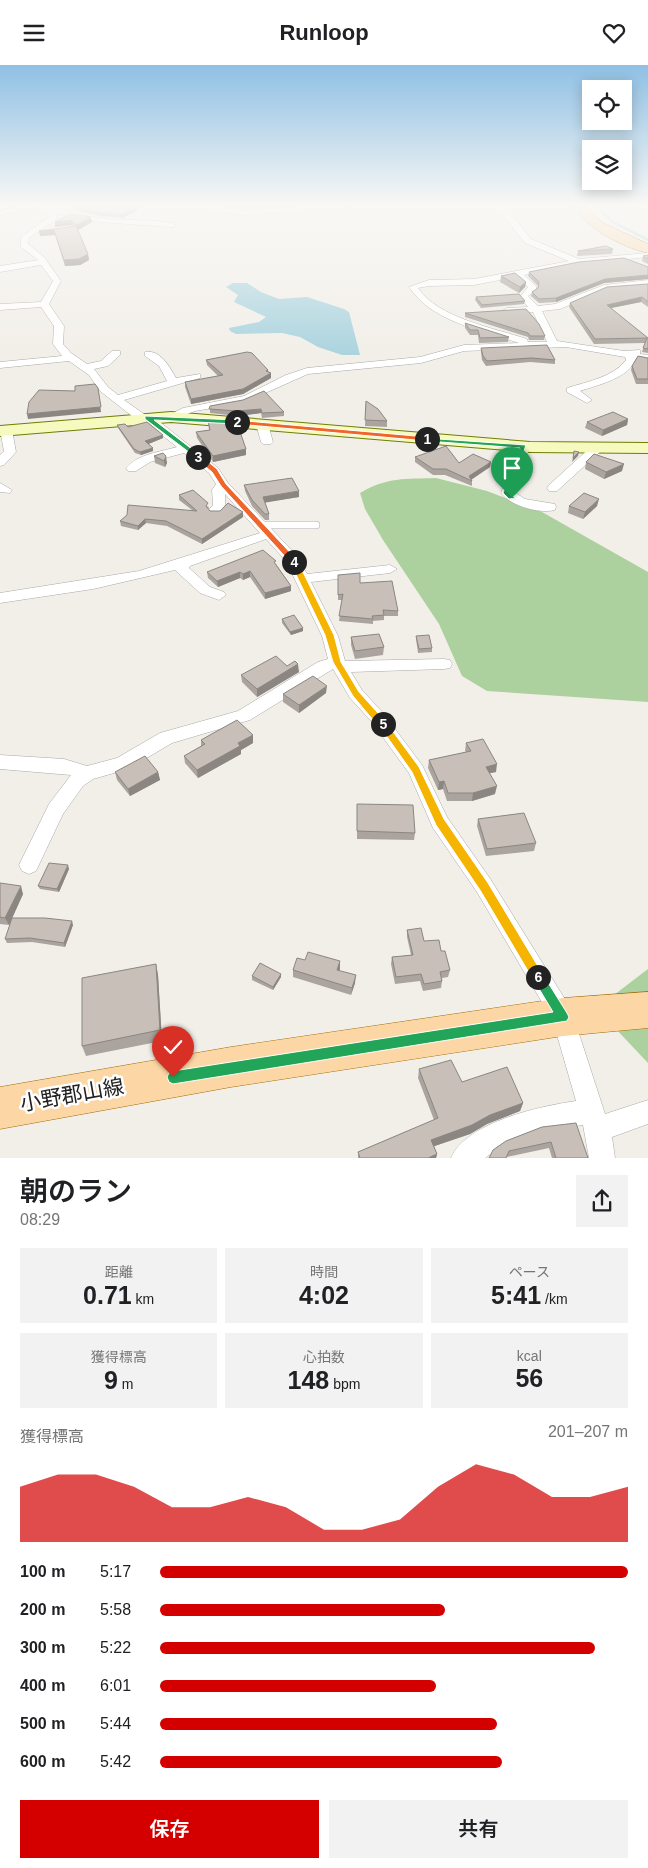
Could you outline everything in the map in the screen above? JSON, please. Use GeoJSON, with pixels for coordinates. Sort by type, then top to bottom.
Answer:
{"type":"FeatureCollection","features":[{"type":"Feature","properties":{"kind":"main road","name":"小野郡山線"},"geometry":{"type":"LineString","coordinates":[[0,1108],[231,1067],[563,1017],[648,1011]]}},
{"type":"Feature","properties":{"kind":"street"},"geometry":{"type":"LineString","coordinates":[[35,255],[57,281],[44,304]]}},
{"type":"Feature","properties":{"kind":"street"},"geometry":{"type":"LineString","coordinates":[[561,255],[578,262]]}},
{"type":"Feature","properties":{"kind":"street"},"geometry":{"type":"LineString","coordinates":[[532,345],[476,324],[454,319],[421,299],[413,287],[428,283],[474,281],[578,262],[648,255]]}},
{"type":"Feature","properties":{"kind":"street"},"geometry":{"type":"LineString","coordinates":[[623,257],[640,264]]}},
{"type":"Feature","properties":{"kind":"street"},"geometry":{"type":"LineString","coordinates":[[0,269],[43,262]]}},
{"type":"Feature","properties":{"kind":"street"},"geometry":{"type":"LineString","coordinates":[[516,273],[532,286],[533,289],[524,297],[537,310],[553,344]]}},
{"type":"Feature","properties":{"kind":"street"},"geometry":{"type":"LineString","coordinates":[[492,312],[537,310],[562,306],[604,288],[648,283]]}},
{"type":"Feature","properties":{"kind":"street"},"geometry":{"type":"LineString","coordinates":[[0,307],[44,304]]}},
{"type":"Feature","properties":{"kind":"street"},"geometry":{"type":"LineString","coordinates":[[44,304],[52,313],[59,326],[58,344],[71,357],[86,367],[104,389],[188,448],[214,471],[223,485],[292,559],[304,579],[330,635],[339,665],[356,694],[377,717],[416,770],[440,822],[484,886],[563,1017],[594,1120],[602,1158]]}},
{"type":"Feature","properties":{"kind":"street"},"geometry":{"type":"LineString","coordinates":[[446,314],[474,313]]}},
{"type":"Feature","properties":{"kind":"street"},"geometry":{"type":"LineString","coordinates":[[172,417],[186,410],[249,398],[307,371],[421,360],[464,349],[566,344],[648,357]]}},
{"type":"Feature","properties":{"kind":"street"},"geometry":{"type":"LineString","coordinates":[[628,353],[648,351]]}},
{"type":"Feature","properties":{"kind":"street"},"geometry":{"type":"LineString","coordinates":[[86,367],[104,364],[116,353]]}},
{"type":"Feature","properties":{"kind":"street"},"geometry":{"type":"LineString","coordinates":[[587,399],[571,390],[594,383],[628,366],[631,360],[628,353]]}},
{"type":"Feature","properties":{"kind":"street"},"geometry":{"type":"LineString","coordinates":[[149,354],[163,364],[173,382]]}},
{"type":"Feature","properties":{"kind":"street"},"geometry":{"type":"LineString","coordinates":[[0,365],[71,357]]}},
{"type":"Feature","properties":{"kind":"street"},"geometry":{"type":"LineString","coordinates":[[118,398],[196,376]]}},
{"type":"Feature","properties":{"kind":"street"},"geometry":{"type":"LineString","coordinates":[[0,461],[10,452],[3,431],[172,417],[524,446],[648,448]]}},
{"type":"Feature","properties":{"kind":"street"},"geometry":{"type":"LineString","coordinates":[[262,424],[267,442]]}},
{"type":"Feature","properties":{"kind":"street"},"geometry":{"type":"LineString","coordinates":[[524,446],[507,493],[512,498],[520,501],[550,507]]}},
{"type":"Feature","properties":{"kind":"street"},"geometry":{"type":"LineString","coordinates":[[132,468],[146,459],[188,448]]}},
{"type":"Feature","properties":{"kind":"street"},"geometry":{"type":"LineString","coordinates":[[553,488],[597,448]]}},
{"type":"Feature","properties":{"kind":"street"},"geometry":{"type":"LineString","coordinates":[[215,511],[219,505],[218,490],[223,485]]}},
{"type":"Feature","properties":{"kind":"street"},"geometry":{"type":"LineString","coordinates":[[0,598],[88,587],[156,572],[184,563],[265,529]]}},
{"type":"Feature","properties":{"kind":"street"},"geometry":{"type":"LineString","coordinates":[[184,563],[181,569],[205,590],[219,595]]}},
{"type":"Feature","properties":{"kind":"street"},"geometry":{"type":"LineString","coordinates":[[304,579],[390,569]]}},
{"type":"Feature","properties":{"kind":"street"},"geometry":{"type":"LineString","coordinates":[[29,865],[56,809],[77,781],[87,773],[122,764],[166,738],[244,716],[324,666],[444,664]]}},
{"type":"Feature","properties":{"kind":"street"},"geometry":{"type":"LineString","coordinates":[[0,762],[64,766],[87,773]]}},
{"type":"Feature","properties":{"kind":"street"},"geometry":{"type":"LineString","coordinates":[[464,1158],[495,1135],[539,1119],[594,1120],[648,1112]]}},
{"type":"Feature","properties":{"kind":"lane"},"geometry":{"type":"LineString","coordinates":[[265,529],[316,525]]}},
{"type":"Feature","properties":{"kind":"green space"},"geometry":{"type":"Polygon","coordinates":[[[436,478],[487,491],[542,512],[648,572],[648,702],[487,691],[462,676],[439,624],[383,540],[365,509],[360,493],[388,481],[436,478]]]}},
{"type":"Feature","properties":{"kind":"green space"},"geometry":{"type":"Polygon","coordinates":[[[648,969],[648,1063],[614,1027],[610,998],[648,969]]]}},
{"type":"Feature","properties":{"kind":"water"},"geometry":{"type":"Polygon","coordinates":[[[233,283],[247,283],[261,292],[279,299],[307,297],[344,309],[349,312],[360,355],[342,355],[318,347],[300,337],[282,333],[236,334],[230,331],[229,328],[259,322],[266,317],[234,302],[238,295],[226,287],[233,283]]]}},
{"type":"Feature","properties":{"kind":"building"},"geometry":{"type":"Polygon","coordinates":[[[62,255],[86,255],[79,259],[64,260],[62,255]]]}},
{"type":"Feature","properties":{"kind":"building"},"geometry":{"type":"Polygon","coordinates":[[[624,258],[648,267],[648,275],[605,279],[556,298],[539,299],[532,292],[538,288],[539,282],[529,272],[579,262],[624,258]]]}},
{"type":"Feature","properties":{"kind":"building"},"geometry":{"type":"Polygon","coordinates":[[[515,273],[526,282],[520,287],[501,276],[515,273]]]}},
{"type":"Feature","properties":{"kind":"building"},"geometry":{"type":"Polygon","coordinates":[[[648,284],[648,302],[642,297],[607,305],[648,338],[648,349],[643,348],[647,338],[595,339],[570,303],[607,287],[648,284]]]}},
{"type":"Feature","properties":{"kind":"building"},"geometry":{"type":"Polygon","coordinates":[[[519,294],[525,301],[482,305],[476,297],[519,294]]]}},
{"type":"Feature","properties":{"kind":"building"},"geometry":{"type":"Polygon","coordinates":[[[526,309],[539,324],[545,336],[530,336],[528,333],[465,313],[526,309]]]}},
{"type":"Feature","properties":{"kind":"building"},"geometry":{"type":"Polygon","coordinates":[[[465,323],[509,337],[480,338],[478,330],[470,330],[465,323]]]}},
{"type":"Feature","properties":{"kind":"building"},"geometry":{"type":"Polygon","coordinates":[[[547,345],[555,360],[531,358],[487,361],[483,356],[481,348],[547,345]]]}},
{"type":"Feature","properties":{"kind":"building"},"geometry":{"type":"Polygon","coordinates":[[[247,352],[252,353],[268,370],[266,371],[271,373],[243,389],[191,399],[185,382],[223,375],[206,360],[247,352]]]}},
{"type":"Feature","properties":{"kind":"building"},"geometry":{"type":"Polygon","coordinates":[[[638,356],[648,358],[648,379],[637,379],[632,366],[638,356]]]}},
{"type":"Feature","properties":{"kind":"building"},"geometry":{"type":"Polygon","coordinates":[[[95,384],[98,388],[101,407],[27,414],[29,402],[39,390],[75,391],[75,386],[95,384]]]}},
{"type":"Feature","properties":{"kind":"building"},"geometry":{"type":"Polygon","coordinates":[[[264,391],[284,412],[262,413],[261,409],[237,411],[209,409],[210,406],[243,400],[264,391]]]}},
{"type":"Feature","properties":{"kind":"building"},"geometry":{"type":"Polygon","coordinates":[[[366,401],[378,409],[387,421],[365,420],[366,401]]]}},
{"type":"Feature","properties":{"kind":"building"},"geometry":{"type":"Polygon","coordinates":[[[613,412],[628,419],[603,430],[587,422],[613,412]]]}},
{"type":"Feature","properties":{"kind":"building"},"geometry":{"type":"Polygon","coordinates":[[[208,421],[237,423],[246,449],[213,456],[196,432],[210,430],[208,421]]]}},
{"type":"Feature","properties":{"kind":"building"},"geometry":{"type":"Polygon","coordinates":[[[147,422],[163,435],[145,441],[153,448],[140,452],[134,449],[117,425],[125,424],[128,427],[147,422]]]}},
{"type":"Feature","properties":{"kind":"building"},"geometry":{"type":"Polygon","coordinates":[[[446,446],[459,463],[473,454],[491,462],[469,476],[472,481],[446,469],[433,469],[415,457],[446,446]]]}},
{"type":"Feature","properties":{"kind":"building"},"geometry":{"type":"Polygon","coordinates":[[[574,451],[579,452],[573,458],[574,451]]]}},
{"type":"Feature","properties":{"kind":"building"},"geometry":{"type":"Polygon","coordinates":[[[163,453],[166,456],[164,461],[154,456],[163,453]]]}},
{"type":"Feature","properties":{"kind":"building"},"geometry":{"type":"Polygon","coordinates":[[[594,454],[624,464],[606,472],[586,462],[594,454]]]}},
{"type":"Feature","properties":{"kind":"building"},"geometry":{"type":"Polygon","coordinates":[[[292,478],[299,491],[263,497],[269,514],[265,514],[252,500],[244,485],[292,478]]]}},
{"type":"Feature","properties":{"kind":"building"},"geometry":{"type":"Polygon","coordinates":[[[193,490],[208,503],[206,506],[210,511],[220,511],[228,503],[243,512],[202,539],[166,521],[145,519],[138,526],[120,521],[127,515],[128,505],[197,511],[179,495],[193,490]]]}},
{"type":"Feature","properties":{"kind":"building"},"geometry":{"type":"Polygon","coordinates":[[[584,493],[599,499],[585,512],[569,506],[584,493]]]}},
{"type":"Feature","properties":{"kind":"building"},"geometry":{"type":"Polygon","coordinates":[[[263,550],[276,561],[274,562],[291,586],[265,593],[250,571],[243,574],[240,572],[217,581],[207,572],[263,550]]]}},
{"type":"Feature","properties":{"kind":"building"},"geometry":{"type":"Polygon","coordinates":[[[360,573],[360,583],[392,581],[398,611],[383,610],[384,615],[372,616],[373,619],[339,616],[343,594],[338,595],[338,575],[360,573]]]}},
{"type":"Feature","properties":{"kind":"building"},"geometry":{"type":"Polygon","coordinates":[[[294,615],[303,628],[290,632],[282,619],[294,615]]]}},
{"type":"Feature","properties":{"kind":"building"},"geometry":{"type":"Polygon","coordinates":[[[379,634],[384,647],[355,651],[351,637],[379,634]]]}},
{"type":"Feature","properties":{"kind":"building"},"geometry":{"type":"Polygon","coordinates":[[[429,635],[432,648],[419,649],[416,636],[429,635]]]}},
{"type":"Feature","properties":{"kind":"building"},"geometry":{"type":"Polygon","coordinates":[[[276,656],[287,666],[295,661],[298,664],[257,689],[241,675],[276,656]]]}},
{"type":"Feature","properties":{"kind":"building"},"geometry":{"type":"Polygon","coordinates":[[[313,676],[327,686],[299,705],[283,694],[313,676]]]}},
{"type":"Feature","properties":{"kind":"building"},"geometry":{"type":"Polygon","coordinates":[[[237,720],[253,735],[238,743],[240,746],[197,770],[184,756],[205,744],[201,740],[237,720]]]}},
{"type":"Feature","properties":{"kind":"building"},"geometry":{"type":"Polygon","coordinates":[[[483,739],[497,764],[486,767],[497,786],[473,793],[448,793],[444,781],[439,782],[429,760],[471,751],[466,743],[483,739]]]}},
{"type":"Feature","properties":{"kind":"building"},"geometry":{"type":"Polygon","coordinates":[[[145,756],[158,772],[128,789],[115,772],[145,756]]]}},
{"type":"Feature","properties":{"kind":"building"},"geometry":{"type":"Polygon","coordinates":[[[357,804],[413,805],[415,833],[357,831],[357,804]]]}},
{"type":"Feature","properties":{"kind":"building"},"geometry":{"type":"Polygon","coordinates":[[[524,813],[536,843],[487,849],[478,819],[524,813]]]}},
{"type":"Feature","properties":{"kind":"building"},"geometry":{"type":"Polygon","coordinates":[[[49,863],[68,865],[57,889],[38,886],[49,863]]]}},
{"type":"Feature","properties":{"kind":"building"},"geometry":{"type":"Polygon","coordinates":[[[0,883],[21,886],[5,918],[0,917],[0,883]]]}},
{"type":"Feature","properties":{"kind":"building"},"geometry":{"type":"Polygon","coordinates":[[[12,918],[45,918],[72,921],[64,943],[30,938],[5,939],[12,918]]]}},
{"type":"Feature","properties":{"kind":"building"},"geometry":{"type":"Polygon","coordinates":[[[421,928],[424,941],[439,940],[441,951],[445,951],[450,970],[440,972],[442,981],[424,984],[421,974],[396,977],[392,957],[413,955],[407,930],[421,928]]]}},
{"type":"Feature","properties":{"kind":"building"},"geometry":{"type":"Polygon","coordinates":[[[308,952],[340,961],[337,970],[356,975],[352,988],[293,970],[297,958],[305,960],[308,952]]]}},
{"type":"Feature","properties":{"kind":"building"},"geometry":{"type":"Polygon","coordinates":[[[260,963],[281,974],[273,987],[252,976],[260,963]]]}},
{"type":"Feature","properties":{"kind":"building"},"geometry":{"type":"Polygon","coordinates":[[[156,964],[160,1030],[82,1046],[82,978],[156,964]]]}},
{"type":"Feature","properties":{"kind":"building"},"geometry":{"type":"Polygon","coordinates":[[[451,1060],[462,1082],[507,1067],[523,1103],[431,1140],[437,1154],[428,1158],[360,1158],[358,1152],[438,1118],[419,1069],[451,1060]]]}},
{"type":"Feature","properties":{"kind":"building"},"geometry":{"type":"Polygon","coordinates":[[[576,1123],[588,1158],[556,1158],[551,1142],[509,1151],[506,1158],[489,1158],[493,1150],[506,1141],[542,1127],[576,1123]]]}},
{"type":"Feature","properties":{"kind":"route"},"geometry":{"type":"LineString","coordinates":[[173,1077],[563,1017],[484,886],[440,822],[416,770],[377,717],[356,694],[337,662],[330,635],[292,559],[223,485],[214,471],[148,417],[209,419],[524,446],[507,493],[512,498]]}}]}
